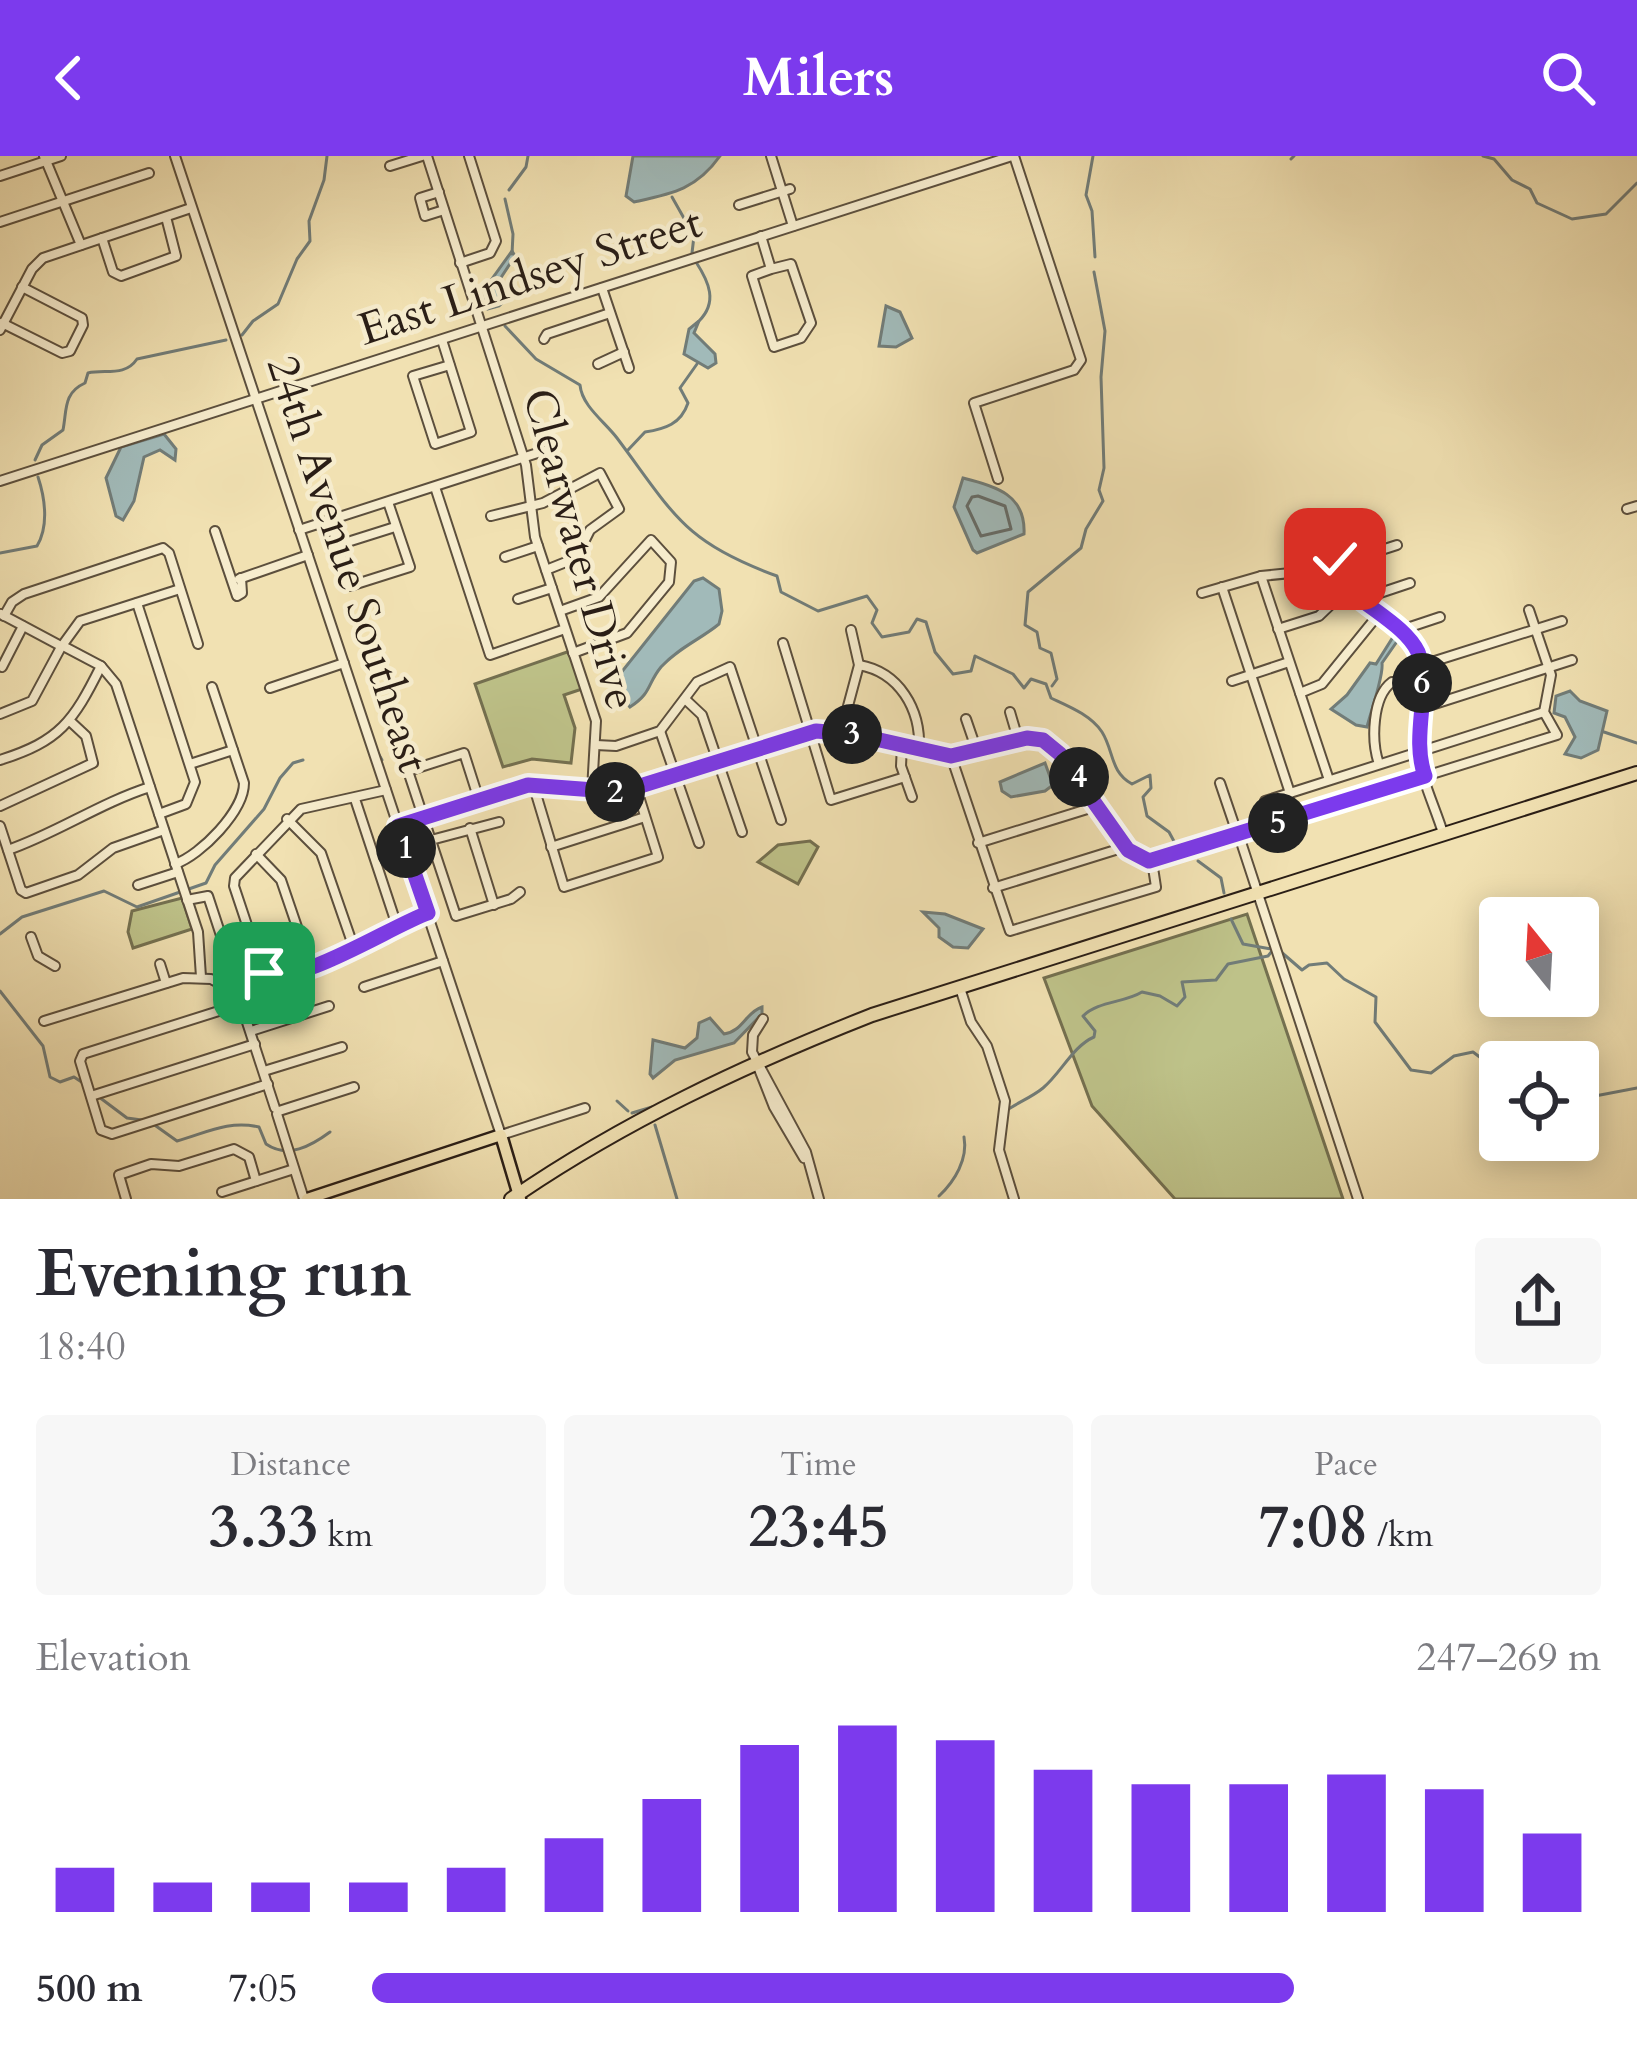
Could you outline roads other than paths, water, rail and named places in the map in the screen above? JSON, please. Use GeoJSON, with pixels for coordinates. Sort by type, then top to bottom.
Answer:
{"type":"FeatureCollection","features":[{"type":"Feature","properties":{"kind":"highway"},"geometry":{"type":"LineString","coordinates":[[1260,896],[1443,834],[1637,777]]}},
{"type":"Feature","properties":{"kind":"highway"},"geometry":{"type":"LineString","coordinates":[[518,1198],[662,1114],[758,1066],[815,1044],[961,990],[1637,777]]}},
{"type":"Feature","properties":{"kind":"main road"},"geometry":{"type":"LineString","coordinates":[[306,1199],[330,1196],[500,1135]]}},
{"type":"Feature","properties":{"kind":"main road","name":"24th Avenue Southeast"},"geometry":{"type":"LineString","coordinates":[[500,1135],[518,1198]]}},
{"type":"Feature","properties":{"kind":"street"},"geometry":{"type":"LineString","coordinates":[[0,176],[61,156]]}},
{"type":"Feature","properties":{"kind":"street","name":"24th Avenue Southeast"},"geometry":{"type":"LineString","coordinates":[[175,156],[500,1135]]}},
{"type":"Feature","properties":{"kind":"street"},"geometry":{"type":"LineString","coordinates":[[390,166],[425,156],[439,192],[444,210],[425,216],[420,198],[439,192]]}},
{"type":"Feature","properties":{"kind":"street"},"geometry":{"type":"LineString","coordinates":[[460,263],[490,253],[496,242],[469,156]]}},
{"type":"Feature","properties":{"kind":"street"},"geometry":{"type":"LineString","coordinates":[[771,156],[786,190],[793,226]]}},
{"type":"Feature","properties":{"kind":"street"},"geometry":{"type":"LineString","coordinates":[[998,479],[974,403],[1080,364],[1013,156]]}},
{"type":"Feature","properties":{"kind":"street","name":"East Lindsey Street"},"geometry":{"type":"LineString","coordinates":[[0,481],[1013,156]]}},
{"type":"Feature","properties":{"kind":"street"},"geometry":{"type":"LineString","coordinates":[[45,158],[81,245]]}},
{"type":"Feature","properties":{"kind":"street"},"geometry":{"type":"LineString","coordinates":[[0,222],[149,173]]}},
{"type":"Feature","properties":{"kind":"street"},"geometry":{"type":"LineString","coordinates":[[739,206],[786,190]]}},
{"type":"Feature","properties":{"kind":"street"},"geometry":{"type":"LineString","coordinates":[[22,287],[82,318],[70,351],[59,352],[1,325],[22,287],[40,261],[191,208]]}},
{"type":"Feature","properties":{"kind":"street","name":"Clearwater Drive"},"geometry":{"type":"LineString","coordinates":[[444,210],[524,458],[538,546],[598,725],[592,790]]}},
{"type":"Feature","properties":{"kind":"street"},"geometry":{"type":"LineString","coordinates":[[102,238],[114,274],[121,276],[177,255],[166,217]]}},
{"type":"Feature","properties":{"kind":"street"},"geometry":{"type":"LineString","coordinates":[[761,236],[771,269]]}},
{"type":"Feature","properties":{"kind":"street"},"geometry":{"type":"LineString","coordinates":[[791,264],[811,323],[801,338],[774,347],[752,276],[771,269],[791,264]]}},
{"type":"Feature","properties":{"kind":"street"},"geometry":{"type":"LineString","coordinates":[[602,288],[629,368]]}},
{"type":"Feature","properties":{"kind":"street"},"geometry":{"type":"LineString","coordinates":[[544,339],[610,313]]}},
{"type":"Feature","properties":{"kind":"street"},"geometry":{"type":"LineString","coordinates":[[442,340],[450,364],[471,432],[435,444],[413,376],[450,364]]}},
{"type":"Feature","properties":{"kind":"street"},"geometry":{"type":"LineString","coordinates":[[598,364],[624,352]]}},
{"type":"Feature","properties":{"kind":"street"},"geometry":{"type":"LineString","coordinates":[[299,530],[550,449]]}},
{"type":"Feature","properties":{"kind":"street"},"geometry":{"type":"LineString","coordinates":[[491,516],[543,503],[600,473],[619,509],[590,530],[576,559],[546,570]]}},
{"type":"Feature","properties":{"kind":"street"},"geometry":{"type":"LineString","coordinates":[[435,487],[490,655],[565,629]]}},
{"type":"Feature","properties":{"kind":"street"},"geometry":{"type":"LineString","coordinates":[[330,520],[350,586],[410,567],[388,502]]}},
{"type":"Feature","properties":{"kind":"street"},"geometry":{"type":"LineString","coordinates":[[338,545],[395,527]]}},
{"type":"Feature","properties":{"kind":"street"},"geometry":{"type":"LineString","coordinates":[[215,531],[236,579],[308,555]]}},
{"type":"Feature","properties":{"kind":"street"},"geometry":{"type":"LineString","coordinates":[[560,611],[599,597],[651,540],[671,562],[669,582],[627,632],[573,652]]}},
{"type":"Feature","properties":{"kind":"street"},"geometry":{"type":"LineString","coordinates":[[1320,548],[1327,575],[1397,545]]}},
{"type":"Feature","properties":{"kind":"street"},"geometry":{"type":"LineString","coordinates":[[505,557],[538,546]]}},
{"type":"Feature","properties":{"kind":"street"},"geometry":{"type":"LineString","coordinates":[[198,644],[169,553],[163,548],[24,594],[2,615],[101,666],[116,684],[201,945],[201,977]]}},
{"type":"Feature","properties":{"kind":"street"},"geometry":{"type":"LineString","coordinates":[[1202,593],[1324,562],[1336,569],[1346,589],[1402,634],[1415,648],[1421,665],[1418,752],[1443,834]]}},
{"type":"Feature","properties":{"kind":"street"},"geometry":{"type":"LineString","coordinates":[[1261,575],[1329,780]]}},
{"type":"Feature","properties":{"kind":"street"},"geometry":{"type":"LineString","coordinates":[[1364,603],[1371,596],[1411,584]]}},
{"type":"Feature","properties":{"kind":"street"},"geometry":{"type":"LineString","coordinates":[[1222,587],[1290,793]]}},
{"type":"Feature","properties":{"kind":"street"},"geometry":{"type":"LineString","coordinates":[[518,599],[552,588]]}},
{"type":"Feature","properties":{"kind":"street"},"geometry":{"type":"LineString","coordinates":[[1279,629],[1329,609],[1346,589]]}},
{"type":"Feature","properties":{"kind":"street"},"geometry":{"type":"LineString","coordinates":[[0,714],[32,701],[78,622],[180,590]]}},
{"type":"Feature","properties":{"kind":"street"},"geometry":{"type":"LineString","coordinates":[[137,603],[196,785],[182,806],[158,814]]}},
{"type":"Feature","properties":{"kind":"street"},"geometry":{"type":"LineString","coordinates":[[398,826],[532,784],[616,792],[809,733],[841,732],[951,756],[1018,740],[1043,740],[1073,770],[1125,847],[1138,858],[1152,861],[1557,735],[1544,712],[1551,687],[1549,668],[1529,610]]}},
{"type":"Feature","properties":{"kind":"street"},"geometry":{"type":"LineString","coordinates":[[1299,693],[1322,684],[1336,660],[1378,615]]}},
{"type":"Feature","properties":{"kind":"street"},"geometry":{"type":"LineString","coordinates":[[1402,634],[1410,626],[1440,617]]}},
{"type":"Feature","properties":{"kind":"street"},"geometry":{"type":"LineString","coordinates":[[1421,665],[1562,621]]}},
{"type":"Feature","properties":{"kind":"street"},"geometry":{"type":"LineString","coordinates":[[2,667],[23,626]]}},
{"type":"Feature","properties":{"kind":"street"},"geometry":{"type":"LineString","coordinates":[[841,732],[859,665],[851,630]]}},
{"type":"Feature","properties":{"kind":"street"},"geometry":{"type":"LineString","coordinates":[[782,643],[831,800],[904,777]]}},
{"type":"Feature","properties":{"kind":"street"},"geometry":{"type":"LineString","coordinates":[[1419,709],[1572,660]]}},
{"type":"Feature","properties":{"kind":"street"},"geometry":{"type":"LineString","coordinates":[[1232,681],[1289,662]]}},
{"type":"Feature","properties":{"kind":"street"},"geometry":{"type":"LineString","coordinates":[[270,688],[344,663]]}},
{"type":"Feature","properties":{"kind":"street"},"geometry":{"type":"LineString","coordinates":[[859,665],[880,672],[903,695],[917,723],[919,749]]}},
{"type":"Feature","properties":{"kind":"street"},"geometry":{"type":"LineString","coordinates":[[0,760],[42,746],[70,722],[101,666]]}},
{"type":"Feature","properties":{"kind":"street"},"geometry":{"type":"LineString","coordinates":[[596,745],[616,746],[660,730],[701,679],[730,667],[782,820]]}},
{"type":"Feature","properties":{"kind":"street"},"geometry":{"type":"LineString","coordinates":[[1379,764],[1373,738],[1383,715],[1382,691],[1387,685],[1422,683]]}},
{"type":"Feature","properties":{"kind":"street"},"geometry":{"type":"LineString","coordinates":[[138,885],[194,855],[241,802],[244,787],[212,687]]}},
{"type":"Feature","properties":{"kind":"street"},"geometry":{"type":"LineString","coordinates":[[685,699],[702,715],[742,832]]}},
{"type":"Feature","properties":{"kind":"street"},"geometry":{"type":"LineString","coordinates":[[1010,712],[1018,740]]}},
{"type":"Feature","properties":{"kind":"street"},"geometry":{"type":"LineString","coordinates":[[1264,801],[1544,712]]}},
{"type":"Feature","properties":{"kind":"street"},"geometry":{"type":"LineString","coordinates":[[966,719],[976,752]]}},
{"type":"Feature","properties":{"kind":"street"},"geometry":{"type":"LineString","coordinates":[[0,806],[93,764],[84,734],[70,722]]}},
{"type":"Feature","properties":{"kind":"street"},"geometry":{"type":"LineString","coordinates":[[660,730],[699,844]]}},
{"type":"Feature","properties":{"kind":"street"},"geometry":{"type":"LineString","coordinates":[[902,745],[900,760],[912,797]]}},
{"type":"Feature","properties":{"kind":"street"},"geometry":{"type":"LineString","coordinates":[[190,764],[233,750]]}},
{"type":"Feature","properties":{"kind":"street"},"geometry":{"type":"LineString","coordinates":[[479,800],[464,753],[408,771],[456,916],[520,892]]}},
{"type":"Feature","properties":{"kind":"street"},"geometry":{"type":"LineString","coordinates":[[951,756],[1010,929],[1155,884],[1152,861]]}},
{"type":"Feature","properties":{"kind":"street"},"geometry":{"type":"LineString","coordinates":[[1073,770],[1088,760]]}},
{"type":"Feature","properties":{"kind":"street"},"geometry":{"type":"LineString","coordinates":[[1220,783],[1358,1199]]}},
{"type":"Feature","properties":{"kind":"street"},"geometry":{"type":"LineString","coordinates":[[532,784],[564,886],[658,857],[636,787]]}},
{"type":"Feature","properties":{"kind":"street"},"geometry":{"type":"LineString","coordinates":[[8,850],[149,787]]}},
{"type":"Feature","properties":{"kind":"street"},"geometry":{"type":"LineString","coordinates":[[386,790],[313,803],[287,819],[233,884],[262,970],[271,977],[355,951],[428,913]]}},
{"type":"Feature","properties":{"kind":"street"},"geometry":{"type":"LineString","coordinates":[[355,799],[398,926]]}},
{"type":"Feature","properties":{"kind":"street"},"geometry":{"type":"LineString","coordinates":[[978,843],[1097,806]]}},
{"type":"Feature","properties":{"kind":"street"},"geometry":{"type":"LineString","coordinates":[[551,847],[645,817]]}},
{"type":"Feature","properties":{"kind":"street"},"geometry":{"type":"LineString","coordinates":[[287,819],[321,853],[355,951]]}},
{"type":"Feature","properties":{"kind":"street"},"geometry":{"type":"LineString","coordinates":[[431,840],[499,823]]}},
{"type":"Feature","properties":{"kind":"street"},"geometry":{"type":"LineString","coordinates":[[0,826],[25,893],[71,878],[112,848],[164,830]]}},
{"type":"Feature","properties":{"kind":"street"},"geometry":{"type":"LineString","coordinates":[[470,828],[494,904]]}},
{"type":"Feature","properties":{"kind":"street"},"geometry":{"type":"LineString","coordinates":[[993,888],[1125,847]]}},
{"type":"Feature","properties":{"kind":"street"},"geometry":{"type":"LineString","coordinates":[[256,854],[281,880],[310,965]]}},
{"type":"Feature","properties":{"kind":"street"},"geometry":{"type":"LineString","coordinates":[[185,896],[208,896],[236,981],[231,990]]}},
{"type":"Feature","properties":{"kind":"street"},"geometry":{"type":"LineString","coordinates":[[31,937],[38,956],[55,966]]}},
{"type":"Feature","properties":{"kind":"street"},"geometry":{"type":"LineString","coordinates":[[364,987],[443,961]]}},
{"type":"Feature","properties":{"kind":"street"},"geometry":{"type":"LineString","coordinates":[[160,964],[166,983]]}},
{"type":"Feature","properties":{"kind":"street"},"geometry":{"type":"LineString","coordinates":[[44,1022],[166,983],[201,977],[231,990],[251,1031],[306,1199]]}},
{"type":"Feature","properties":{"kind":"street"},"geometry":{"type":"LineString","coordinates":[[961,990],[971,1022],[987,1046],[1005,1112],[999,1150],[1014,1199]]}},
{"type":"Feature","properties":{"kind":"street"},"geometry":{"type":"LineString","coordinates":[[241,1004],[89,1052],[80,1060],[102,1132],[110,1134],[268,1084]]}},
{"type":"Feature","properties":{"kind":"street"},"geometry":{"type":"LineString","coordinates":[[251,1031],[329,1006]]}},
{"type":"Feature","properties":{"kind":"street"},"geometry":{"type":"LineString","coordinates":[[763,1019],[751,1040],[758,1066],[773,1107],[806,1162],[818,1194]]}},
{"type":"Feature","properties":{"kind":"street"},"geometry":{"type":"LineString","coordinates":[[92,1093],[255,1044]]}},
{"type":"Feature","properties":{"kind":"street"},"geometry":{"type":"LineString","coordinates":[[264,1071],[342,1047]]}},
{"type":"Feature","properties":{"kind":"street"},"geometry":{"type":"LineString","coordinates":[[277,1111],[354,1087]]}},
{"type":"Feature","properties":{"kind":"street"},"geometry":{"type":"LineString","coordinates":[[500,1135],[585,1108]]}},
{"type":"Feature","properties":{"kind":"street"},"geometry":{"type":"LineString","coordinates":[[127,1199],[119,1175],[151,1164],[179,1166],[234,1149],[249,1157],[256,1181]]}},
{"type":"Feature","properties":{"kind":"street"},"geometry":{"type":"LineString","coordinates":[[222,1192],[256,1181],[291,1160]]}},
{"type":"Feature","properties":{"kind":"water"},"geometry":{"type":"Polygon","coordinates":[[[633,156],[720,156],[692,183],[634,202],[626,196],[633,156]]]}},
{"type":"Feature","properties":{"kind":"water"},"geometry":{"type":"Polygon","coordinates":[[[512,251],[515,256],[500,279],[509,297],[488,309],[484,290],[512,251]]]}},
{"type":"Feature","properties":{"kind":"water"},"geometry":{"type":"Polygon","coordinates":[[[886,306],[900,312],[912,338],[896,347],[879,346],[886,306]]]}},
{"type":"Feature","properties":{"kind":"water"},"geometry":{"type":"Polygon","coordinates":[[[699,321],[694,333],[715,354],[716,363],[708,368],[684,354],[689,329],[699,321]]]}},
{"type":"Feature","properties":{"kind":"water"},"geometry":{"type":"Polygon","coordinates":[[[164,434],[176,449],[175,460],[160,450],[144,457],[134,501],[123,520],[116,516],[106,478],[121,447],[164,434]]]}},
{"type":"Feature","properties":{"kind":"water"},"geometry":{"type":"Polygon","coordinates":[[[963,478],[1007,494],[1020,510],[1024,534],[977,553],[973,550],[954,507],[963,478]]]}},
{"type":"Feature","properties":{"kind":"water"},"geometry":{"type":"Polygon","coordinates":[[[703,578],[719,589],[719,624],[668,660],[630,707],[612,687],[616,679],[694,581],[703,578]]]}},
{"type":"Feature","properties":{"kind":"water"},"geometry":{"type":"Polygon","coordinates":[[[1393,637],[1398,640],[1382,663],[1367,727],[1356,725],[1331,709],[1370,663],[1376,664],[1393,637]]]}},
{"type":"Feature","properties":{"kind":"water"},"geometry":{"type":"Polygon","coordinates":[[[1570,691],[1580,701],[1607,711],[1598,750],[1581,758],[1565,754],[1575,737],[1565,717],[1554,713],[1556,696],[1570,691]]]}},
{"type":"Feature","properties":{"kind":"water"},"geometry":{"type":"Polygon","coordinates":[[[1045,763],[1053,785],[1045,791],[1011,797],[1002,791],[1000,782],[1045,763]]]}},
{"type":"Feature","properties":{"kind":"water"},"geometry":{"type":"Polygon","coordinates":[[[923,912],[945,914],[983,929],[968,948],[953,947],[939,937],[939,928],[923,912]]]}},
{"type":"Feature","properties":{"kind":"water"},"geometry":{"type":"Polygon","coordinates":[[[762,1007],[762,1014],[734,1043],[675,1060],[653,1078],[650,1074],[653,1040],[685,1048],[697,1038],[699,1023],[710,1018],[724,1034],[762,1007]]]}},
{"type":"Feature","properties":{"kind":"waterway"},"geometry":{"type":"LineString","coordinates":[[242,335],[278,304],[310,241],[309,221],[327,156]]}},
{"type":"Feature","properties":{"kind":"waterway"},"geometry":{"type":"LineString","coordinates":[[509,190],[526,167],[528,156]]}},
{"type":"Feature","properties":{"kind":"waterway"},"geometry":{"type":"LineString","coordinates":[[1093,156],[1086,195],[1092,211],[1095,257]]}},
{"type":"Feature","properties":{"kind":"waterway"},"geometry":{"type":"LineString","coordinates":[[1291,159],[1294,156]]}},
{"type":"Feature","properties":{"kind":"waterway"},"geometry":{"type":"LineString","coordinates":[[1483,156],[1494,159],[1512,180],[1530,189],[1537,203],[1572,219],[1606,214],[1637,183]]}},
{"type":"Feature","properties":{"kind":"waterway"},"geometry":{"type":"LineString","coordinates":[[672,197],[694,236],[692,253]]}},
{"type":"Feature","properties":{"kind":"waterway"},"geometry":{"type":"LineString","coordinates":[[505,199],[512,254]]}},
{"type":"Feature","properties":{"kind":"waterway"},"geometry":{"type":"LineString","coordinates":[[696,262],[710,292],[699,321]]}},
{"type":"Feature","properties":{"kind":"waterway"},"geometry":{"type":"LineString","coordinates":[[1052,686],[1057,679],[1051,653],[1040,648],[1037,632],[1025,625],[1028,592],[1081,548],[1103,501],[1099,490],[1104,468],[1101,377],[1105,331],[1094,272]]}},
{"type":"Feature","properties":{"kind":"waterway"},"geometry":{"type":"LineString","coordinates":[[505,326],[536,359],[580,385],[589,407],[683,523],[720,551],[777,576],[781,592],[818,611],[867,596],[877,610],[872,623],[882,637],[909,632],[917,619],[926,622],[935,652],[953,674],[971,671],[975,656],[1013,674],[1024,688],[1031,679],[1046,684],[1051,698],[1097,726],[1125,779],[1132,784],[1150,775],[1151,788],[1143,797],[1147,816],[1169,832],[1176,845]]}},
{"type":"Feature","properties":{"kind":"waterway"},"geometry":{"type":"LineString","coordinates":[[35,460],[42,445],[63,430],[69,397],[85,383],[88,373],[121,370],[137,359],[226,340]]}},
{"type":"Feature","properties":{"kind":"waterway"},"geometry":{"type":"LineString","coordinates":[[628,450],[645,432],[677,421],[688,403],[680,388],[697,364]]}},
{"type":"Feature","properties":{"kind":"waterway"},"geometry":{"type":"LineString","coordinates":[[0,553],[37,546],[45,512],[38,477]]}},
{"type":"Feature","properties":{"kind":"waterway"},"geometry":{"type":"LineString","coordinates":[[1604,732],[1637,743]]}},
{"type":"Feature","properties":{"kind":"waterway"},"geometry":{"type":"LineString","coordinates":[[374,746],[382,760]]}},
{"type":"Feature","properties":{"kind":"waterway"},"geometry":{"type":"LineString","coordinates":[[0,934],[22,917],[104,891],[137,907],[206,883],[215,865],[264,809],[280,778],[293,763],[303,760]]}},
{"type":"Feature","properties":{"kind":"waterway"},"geometry":{"type":"LineString","coordinates":[[1198,861],[1221,878],[1224,893]]}},
{"type":"Feature","properties":{"kind":"waterway"},"geometry":{"type":"LineString","coordinates":[[1231,919],[1243,944],[1271,949]]}},
{"type":"Feature","properties":{"kind":"waterway"},"geometry":{"type":"LineString","coordinates":[[1007,1110],[1043,1088],[1094,1037],[1095,1031],[1083,1016],[1089,1011],[1142,992],[1177,1006],[1185,997],[1182,982],[1216,980],[1228,964],[1268,956],[1272,951]]}},
{"type":"Feature","properties":{"kind":"waterway"},"geometry":{"type":"LineString","coordinates":[[1280,951],[1302,970],[1327,963],[1376,997],[1375,1022],[1411,1070],[1431,1073],[1454,1056],[1473,1052],[1479,1056]]}},
{"type":"Feature","properties":{"kind":"waterway"},"geometry":{"type":"LineString","coordinates":[[0,991],[43,1046],[50,1077],[60,1082],[74,1077],[83,1083]]}},
{"type":"Feature","properties":{"kind":"waterway"},"geometry":{"type":"LineString","coordinates":[[1599,1095],[1637,1088]]}},
{"type":"Feature","properties":{"kind":"waterway"},"geometry":{"type":"LineString","coordinates":[[99,1097],[127,1118],[149,1121],[177,1141],[217,1128],[248,1125],[259,1127],[266,1144],[291,1150],[330,1132]]}},
{"type":"Feature","properties":{"kind":"waterway"},"geometry":{"type":"LineString","coordinates":[[617,1101],[628,1111]]}},
{"type":"Feature","properties":{"kind":"waterway"},"geometry":{"type":"LineString","coordinates":[[632,1113],[652,1107]]}},
{"type":"Feature","properties":{"kind":"waterway"},"geometry":{"type":"LineString","coordinates":[[655,1125],[677,1199]]}},
{"type":"Feature","properties":{"kind":"waterway"},"geometry":{"type":"LineString","coordinates":[[939,1196],[959,1169],[964,1137]]}}]}
